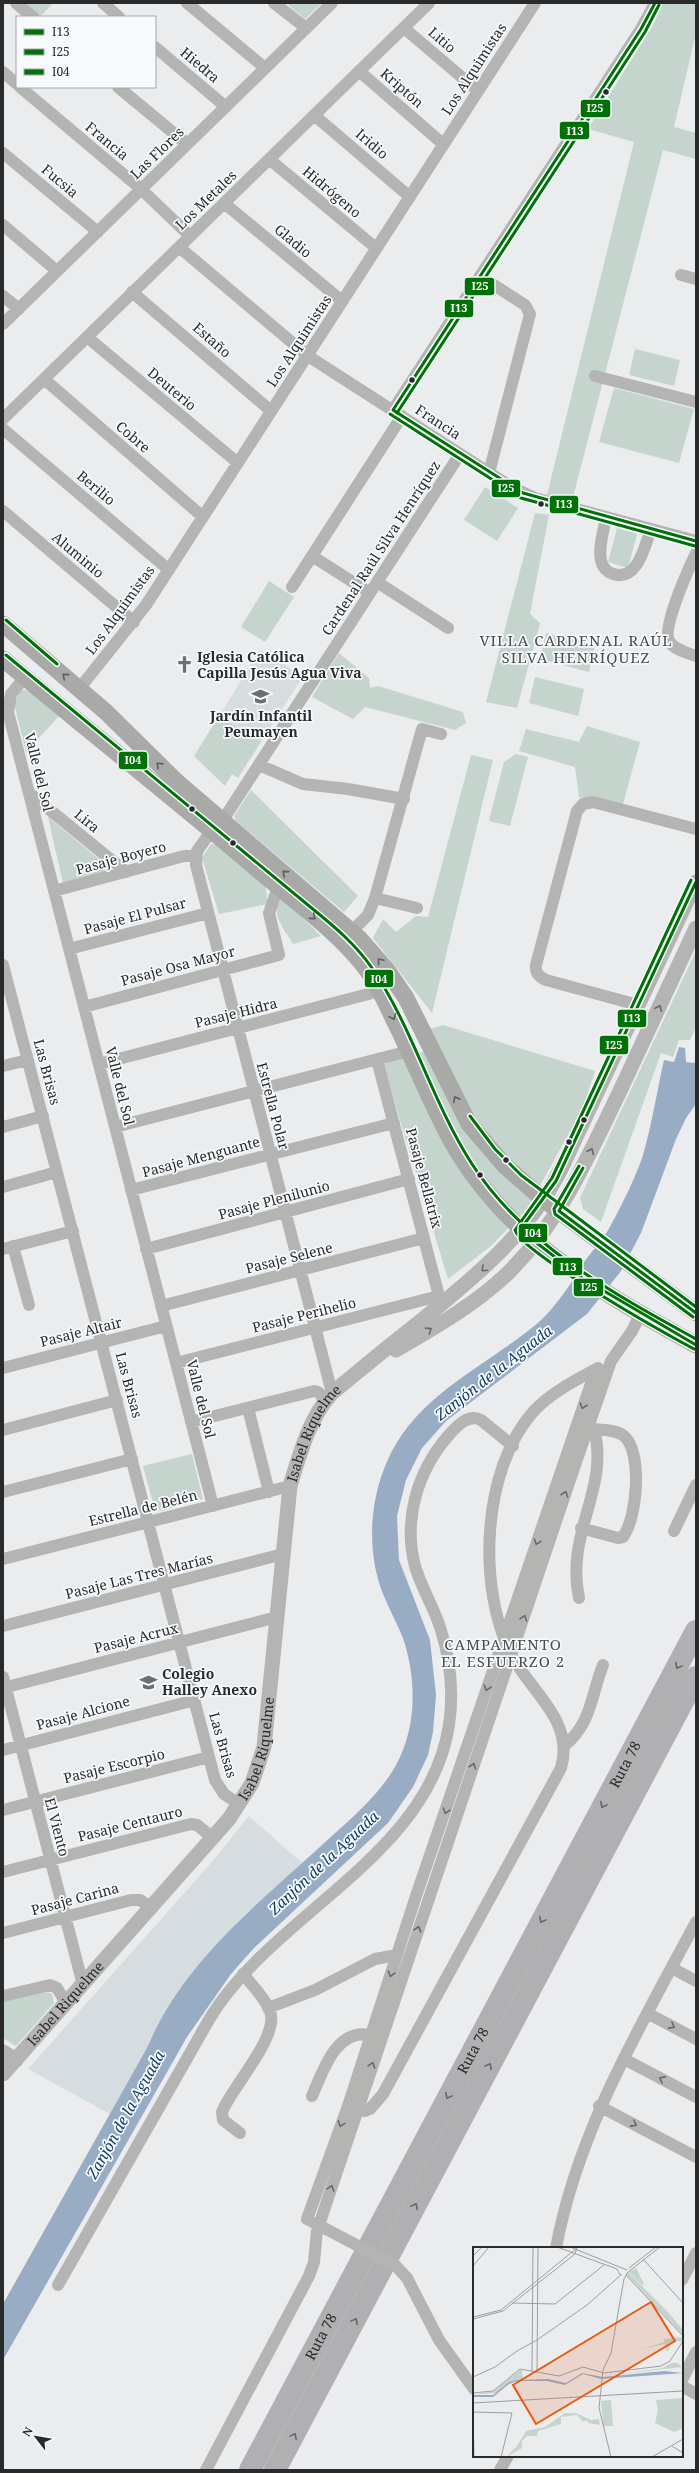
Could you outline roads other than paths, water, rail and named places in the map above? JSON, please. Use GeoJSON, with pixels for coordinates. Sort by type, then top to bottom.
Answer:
{"type":"FeatureCollection","features":[{"type":"Feature","properties":{"kind":"highway","name":"Ruta 78"},"geometry":{"type":"LineString","coordinates":[[250,2470],[696,1631]]}},
{"type":"Feature","properties":{"kind":"highway","name":"Ruta 78"},"geometry":{"type":"LineString","coordinates":[[275,2470],[696,1677]]}},
{"type":"Feature","properties":{"kind":"main road"},"geometry":{"type":"LineString","coordinates":[[3,624],[120,726],[278,887],[352,952],[380,991],[460,1154],[488,1196],[520,1230],[535,1244],[567,1266],[641,1314],[696,1345]]}},
{"type":"Feature","properties":{"kind":"main road"},"geometry":{"type":"LineString","coordinates":[[3,659],[352,931],[399,986],[455,1098],[475,1132],[505,1166],[544,1200],[696,1314]]}},
{"type":"Feature","properties":{"kind":"street"},"geometry":{"type":"LineString","coordinates":[[16,3],[32,16]]}},
{"type":"Feature","properties":{"kind":"street"},"geometry":{"type":"LineString","coordinates":[[103,3],[118,16]]}},
{"type":"Feature","properties":{"kind":"street"},"geometry":{"type":"LineString","coordinates":[[187,3],[265,68]]}},
{"type":"Feature","properties":{"kind":"street"},"geometry":{"type":"LineString","coordinates":[[274,3],[306,28]]}},
{"type":"Feature","properties":{"kind":"street","name":"Las Flores"},"geometry":{"type":"LineString","coordinates":[[3,324],[332,3]]}},
{"type":"Feature","properties":{"kind":"street","name":"Los Metales"},"geometry":{"type":"LineString","coordinates":[[3,419],[429,3]]}},
{"type":"Feature","properties":{"kind":"street","name":"Los Alquimistas"},"geometry":{"type":"LineString","coordinates":[[79,689],[134,622],[169,570],[535,3]]}},
{"type":"Feature","properties":{"kind":"street"},"geometry":{"type":"LineString","coordinates":[[292,587],[480,276],[641,29],[655,3]]}},
{"type":"Feature","properties":{"kind":"street","name":"Litio"},"geometry":{"type":"LineString","coordinates":[[404,28],[478,91]]}},
{"type":"Feature","properties":{"kind":"street","name":"Hiedra"},"geometry":{"type":"LineString","coordinates":[[156,48],[226,107]]}},
{"type":"Feature","properties":{"kind":"street","name":"Kriptón"},"geometry":{"type":"LineString","coordinates":[[360,71],[443,144]]}},
{"type":"Feature","properties":{"kind":"street"},"geometry":{"type":"LineString","coordinates":[[3,72],[16,83]]}},
{"type":"Feature","properties":{"kind":"street","name":"Francia"},"geometry":{"type":"LineString","coordinates":[[21,88],[141,190],[190,236]]}},
{"type":"Feature","properties":{"kind":"street"},"geometry":{"type":"LineString","coordinates":[[119,88],[187,144]]}},
{"type":"Feature","properties":{"kind":"street","name":"Iridio"},"geometry":{"type":"LineString","coordinates":[[314,115],[410,197]]}},
{"type":"Feature","properties":{"kind":"street","name":"Fucsia"},"geometry":{"type":"LineString","coordinates":[[3,153],[98,232]]}},
{"type":"Feature","properties":{"kind":"street","name":"Hidrógeno"},"geometry":{"type":"LineString","coordinates":[[269,159],[376,248]]}},
{"type":"Feature","properties":{"kind":"street","name":"Gladio"},"geometry":{"type":"LineString","coordinates":[[224,203],[342,301]]}},
{"type":"Feature","properties":{"kind":"street"},"geometry":{"type":"LineString","coordinates":[[3,226],[57,272]]}},
{"type":"Feature","properties":{"kind":"street","name":"Francia"},"geometry":{"type":"LineString","coordinates":[[179,247],[308,356],[489,473],[529,496],[696,541]]}},
{"type":"Feature","properties":{"kind":"street"},"geometry":{"type":"LineString","coordinates":[[681,275],[696,279]]}},
{"type":"Feature","properties":{"kind":"street"},"geometry":{"type":"LineString","coordinates":[[480,276],[525,305],[530,314],[489,473]]}},
{"type":"Feature","properties":{"kind":"street","name":"Estaño"},"geometry":{"type":"LineString","coordinates":[[132,292],[271,411]]}},
{"type":"Feature","properties":{"kind":"street"},"geometry":{"type":"LineString","coordinates":[[3,296],[19,309]]}},
{"type":"Feature","properties":{"kind":"street","name":"Deuterio"},"geometry":{"type":"LineString","coordinates":[[87,337],[238,463]]}},
{"type":"Feature","properties":{"kind":"street"},"geometry":{"type":"LineString","coordinates":[[595,376],[696,402]]}},
{"type":"Feature","properties":{"kind":"street","name":"Cobre"},"geometry":{"type":"LineString","coordinates":[[44,379],[203,517]]}},
{"type":"Feature","properties":{"kind":"street","name":"Berilio"},"geometry":{"type":"LineString","coordinates":[[3,429],[169,570]]}},
{"type":"Feature","properties":{"kind":"street","name":"Cardenal Raúl Silva Henríquez"},"geometry":{"type":"LineString","coordinates":[[217,825],[259,765],[460,454]]}},
{"type":"Feature","properties":{"kind":"street","name":"Aluminio"},"geometry":{"type":"LineString","coordinates":[[3,511],[134,622]]}},
{"type":"Feature","properties":{"kind":"street"},"geometry":{"type":"LineString","coordinates":[[606,517],[600,552],[601,561],[604,568],[611,573],[626,574],[635,567],[651,529]]}},
{"type":"Feature","properties":{"kind":"street"},"geometry":{"type":"LineString","coordinates":[[696,553],[678,594],[667,633],[669,640],[674,646],[696,656]]}},
{"type":"Feature","properties":{"kind":"street"},"geometry":{"type":"LineString","coordinates":[[312,556],[370,593]]}},
{"type":"Feature","properties":{"kind":"street"},"geometry":{"type":"LineString","coordinates":[[377,582],[448,628]]}},
{"type":"Feature","properties":{"kind":"street","name":"Valle del Sol"},"geometry":{"type":"LineString","coordinates":[[25,677],[12,694],[8,708],[213,1506]]}},
{"type":"Feature","properties":{"kind":"street"},"geometry":{"type":"LineString","coordinates":[[352,931],[368,915],[375,898],[404,799],[422,730],[441,734]]}},
{"type":"Feature","properties":{"kind":"street"},"geometry":{"type":"LineString","coordinates":[[259,765],[303,784],[348,789],[404,799]]}},
{"type":"Feature","properties":{"kind":"street","name":"Lira"},"geometry":{"type":"LineString","coordinates":[[29,793],[126,872]]}},
{"type":"Feature","properties":{"kind":"street"},"geometry":{"type":"LineString","coordinates":[[638,1005],[546,980],[541,978],[536,971],[536,965],[577,811],[583,804],[593,802],[696,829]]}},
{"type":"Feature","properties":{"kind":"street"},"geometry":{"type":"LineString","coordinates":[[195,856],[199,847],[217,825]]}},
{"type":"Feature","properties":{"kind":"street","name":"Pasaje Boyero"},"geometry":{"type":"LineString","coordinates":[[54,891],[184,856],[195,856]]}},
{"type":"Feature","properties":{"kind":"street","name":"Estrella Polar"},"geometry":{"type":"LineString","coordinates":[[195,856],[208,913],[315,1328],[328,1397]]}},
{"type":"Feature","properties":{"kind":"street","name":"Isabel Riquelme"},"geometry":{"type":"LineString","coordinates":[[3,2074],[9,2056],[66,2003],[83,1985],[213,1838],[239,1804],[257,1770],[264,1747],[290,1486],[303,1445],[328,1397],[442,1299],[483,1270],[520,1230],[544,1200],[562,1167],[696,882]]}},
{"type":"Feature","properties":{"kind":"street","name":"Pasaje Osa Mayor"},"geometry":{"type":"LineString","coordinates":[[84,1007],[279,955],[269,914],[278,887]]}},
{"type":"Feature","properties":{"kind":"street"},"geometry":{"type":"LineString","coordinates":[[375,898],[417,908]]}},
{"type":"Feature","properties":{"kind":"street","name":"Pasaje El Pulsar"},"geometry":{"type":"LineString","coordinates":[[69,949],[208,913]]}},
{"type":"Feature","properties":{"kind":"street","name":"Isabel Riquelme"},"geometry":{"type":"LineString","coordinates":[[370,1362],[418,1337],[478,1299],[508,1273],[535,1244],[559,1211],[591,1152],[696,928]]}},
{"type":"Feature","properties":{"kind":"street","name":"Las Brisas"},"geometry":{"type":"LineString","coordinates":[[3,965],[8,1005],[28,1060],[43,1116],[209,1757],[217,1785],[224,1794],[239,1804]]}},
{"type":"Feature","properties":{"kind":"street","name":"Pasaje Hidra"},"geometry":{"type":"LineString","coordinates":[[99,1064],[380,991]]}},
{"type":"Feature","properties":{"kind":"street"},"geometry":{"type":"LineString","coordinates":[[115,1127],[409,1051]]}},
{"type":"Feature","properties":{"kind":"street"},"geometry":{"type":"LineString","coordinates":[[3,1066],[28,1060]]}},
{"type":"Feature","properties":{"kind":"street","name":"Pasaje Bellatrix"},"geometry":{"type":"LineString","coordinates":[[377,1060],[424,1238],[442,1299]]}},
{"type":"Feature","properties":{"kind":"street"},"geometry":{"type":"LineString","coordinates":[[3,1127],[43,1116]]}},
{"type":"Feature","properties":{"kind":"street","name":"Pasaje Menguante"},"geometry":{"type":"LineString","coordinates":[[131,1190],[394,1123]]}},
{"type":"Feature","properties":{"kind":"street"},"geometry":{"type":"LineString","coordinates":[[3,1187],[57,1172]]}},
{"type":"Feature","properties":{"kind":"street","name":"Pasaje Plenilunio"},"geometry":{"type":"LineString","coordinates":[[146,1249],[408,1179]]}},
{"type":"Feature","properties":{"kind":"street"},"geometry":{"type":"LineString","coordinates":[[30,1305],[8,1247],[73,1231]]}},
{"type":"Feature","properties":{"kind":"street","name":"Pasaje Selene"},"geometry":{"type":"LineString","coordinates":[[161,1306],[424,1238]]}},
{"type":"Feature","properties":{"kind":"street","name":"Pasaje Perihelio"},"geometry":{"type":"LineString","coordinates":[[176,1363],[315,1328],[442,1299]]}},
{"type":"Feature","properties":{"kind":"street"},"geometry":{"type":"LineString","coordinates":[[206,2470],[309,2276],[314,2262],[319,2226],[353,2107],[407,1944],[428,1898],[504,1637],[611,1361],[632,1331],[641,1314]]}},
{"type":"Feature","properties":{"kind":"street","name":"Pasaje Altair"},"geometry":{"type":"LineString","coordinates":[[3,1368],[166,1326]]}},
{"type":"Feature","properties":{"kind":"street"},"geometry":{"type":"LineString","coordinates":[[353,2107],[365,2111],[375,2103],[405,2056],[558,1775],[564,1761],[564,1746],[559,1726],[550,1707],[523,1675],[511,1655],[504,1637],[493,1597],[489,1546],[495,1497],[513,1446],[526,1421],[538,1406],[554,1394],[611,1361]]}},
{"type":"Feature","properties":{"kind":"street"},"geometry":{"type":"LineString","coordinates":[[473,2388],[439,2340],[407,2278],[395,2265],[307,2220],[353,2107],[370,2035],[389,1996],[397,1955],[407,1944],[416,1896],[511,1655],[586,1427],[596,1369]]}},
{"type":"Feature","properties":{"kind":"street"},"geometry":{"type":"LineString","coordinates":[[191,1422],[314,1391],[328,1397]]}},
{"type":"Feature","properties":{"kind":"street"},"geometry":{"type":"LineString","coordinates":[[3,1430],[117,1400]]}},
{"type":"Feature","properties":{"kind":"street"},"geometry":{"type":"LineString","coordinates":[[248,1408],[269,1492]]}},
{"type":"Feature","properties":{"kind":"street"},"geometry":{"type":"LineString","coordinates":[[58,2285],[210,2018],[229,1990],[243,1974],[382,1846],[414,1810],[432,1781],[447,1735],[451,1706],[450,1676],[440,1626],[416,1567],[411,1543],[409,1526],[415,1498],[424,1473],[440,1445],[463,1421],[471,1418],[478,1418],[513,1446]]}},
{"type":"Feature","properties":{"kind":"street"},"geometry":{"type":"LineString","coordinates":[[582,1528],[618,1538],[623,1537],[631,1517],[635,1494],[633,1458],[626,1438],[620,1433],[586,1427]]}},
{"type":"Feature","properties":{"kind":"street"},"geometry":{"type":"LineString","coordinates":[[579,1598],[575,1569],[582,1528],[598,1471],[598,1446],[586,1427]]}},
{"type":"Feature","properties":{"kind":"street"},"geometry":{"type":"LineString","coordinates":[[3,1492],[132,1459]]}},
{"type":"Feature","properties":{"kind":"street"},"geometry":{"type":"LineString","coordinates":[[674,1532],[696,1485]]}},
{"type":"Feature","properties":{"kind":"street","name":"Estrella de Belén"},"geometry":{"type":"LineString","coordinates":[[3,1559],[290,1486]]}},
{"type":"Feature","properties":{"kind":"street","name":"Pasaje Las Tres Marías"},"geometry":{"type":"LineString","coordinates":[[3,1626],[283,1554]]}},
{"type":"Feature","properties":{"kind":"street","name":"Pasaje Acrux"},"geometry":{"type":"LineString","coordinates":[[4,1684],[277,1617]]}},
{"type":"Feature","properties":{"kind":"street"},"geometry":{"type":"LineString","coordinates":[[564,1746],[577,1734],[589,1711],[603,1665]]}},
{"type":"Feature","properties":{"kind":"street","name":"El Viento"},"geometry":{"type":"LineString","coordinates":[[4,1684],[83,1985]]}},
{"type":"Feature","properties":{"kind":"street","name":"Pasaje Alcione"},"geometry":{"type":"LineString","coordinates":[[3,1750],[195,1700]]}},
{"type":"Feature","properties":{"kind":"street","name":"Pasaje Escorpio"},"geometry":{"type":"LineString","coordinates":[[3,1810],[209,1757]]}},
{"type":"Feature","properties":{"kind":"street","name":"Pasaje Centauro"},"geometry":{"type":"LineString","coordinates":[[3,1872],[191,1824],[197,1825],[213,1838]]}},
{"type":"Feature","properties":{"kind":"street"},"geometry":{"type":"LineString","coordinates":[[416,1896],[428,1898]]}},
{"type":"Feature","properties":{"kind":"street","name":"Pasaje Carina"},"geometry":{"type":"LineString","coordinates":[[3,1933],[134,1899],[143,1902],[152,1908]]}},
{"type":"Feature","properties":{"kind":"street"},"geometry":{"type":"LineString","coordinates":[[556,2247],[570,2186],[600,2106],[696,1922]]}},
{"type":"Feature","properties":{"kind":"street"},"geometry":{"type":"LineString","coordinates":[[268,2008],[320,1988],[375,1959],[397,1955]]}},
{"type":"Feature","properties":{"kind":"street"},"geometry":{"type":"LineString","coordinates":[[672,1968],[696,1981]]}},
{"type":"Feature","properties":{"kind":"street"},"geometry":{"type":"LineString","coordinates":[[240,2133],[223,2120],[222,2112],[268,2034],[271,2022],[268,2008],[243,1974]]}},
{"type":"Feature","properties":{"kind":"street"},"geometry":{"type":"LineString","coordinates":[[3,1996],[50,1985],[57,1988],[66,2003]]}},
{"type":"Feature","properties":{"kind":"street"},"geometry":{"type":"LineString","coordinates":[[647,2014],[696,2039]]}},
{"type":"Feature","properties":{"kind":"street"},"geometry":{"type":"LineString","coordinates":[[312,2096],[340,2043],[353,2034],[370,2035]]}},
{"type":"Feature","properties":{"kind":"street"},"geometry":{"type":"LineString","coordinates":[[624,2059],[696,2097]]}},
{"type":"Feature","properties":{"kind":"street"},"geometry":{"type":"LineString","coordinates":[[600,2106],[696,2157]]}},
{"type":"Feature","properties":{"kind":"street"},"geometry":{"type":"LineString","coordinates":[[683,2278],[696,2253]]}},
{"type":"Feature","properties":{"kind":"street"},"geometry":{"type":"LineString","coordinates":[[683,2378],[696,2352]]}},
{"type":"Feature","properties":{"kind":"street"},"geometry":{"type":"LineString","coordinates":[[683,2387],[696,2394]]}},
{"type":"Feature","properties":{"kind":"street"},"geometry":{"type":"LineString","coordinates":[[500,2470],[507,2457]]}},
{"type":"Feature","properties":{"kind":"water","name":"Zanjón de la Aguada"},"geometry":{"type":"Polygon","coordinates":[[[679,1047],[685,1048],[686,1062],[694,1063],[696,1061],[696,1104],[686,1118],[676,1139],[641,1233],[621,1271],[587,1314],[446,1421],[422,1448],[406,1480],[397,1516],[399,1560],[430,1640],[436,1695],[433,1732],[428,1755],[413,1787],[388,1823],[253,1949],[231,1974],[187,2037],[3,2360],[3,2304],[148,2046],[163,2016],[181,1988],[223,1937],[271,1890],[361,1809],[380,1789],[395,1767],[408,1736],[411,1720],[412,1687],[408,1654],[403,1638],[383,1594],[374,1562],[372,1545],[373,1512],[380,1479],[398,1440],[414,1419],[453,1384],[539,1322],[564,1294],[585,1260],[604,1237],[627,1194],[643,1155],[664,1060],[674,1062],[679,1047]]]}},
{"type":"Feature","properties":{"kind":"place","name":"Iglesia Católica Capilla Jesús Agua Viva"},"geometry":{"type":"Point","coordinates":[184,665]}},
{"type":"Feature","properties":{"kind":"place","name":"Jardín Infantil Peumayen"},"geometry":{"type":"Point","coordinates":[261,696]}},
{"type":"Feature","properties":{"kind":"place","name":"Colegio Halley Anexo"},"geometry":{"type":"Point","coordinates":[149,1682]}},
{"type":"Feature","properties":{"kind":"district","name":"VILLA CARDENAL RAÚL SILVA HENRÍQUEZ"},"geometry":{"type":"Point","coordinates":[576,650]}},
{"type":"Feature","properties":{"kind":"district","name":"CAMPAMENTO EL ESFUERZO 2"},"geometry":{"type":"Point","coordinates":[503,1654]}}]}
